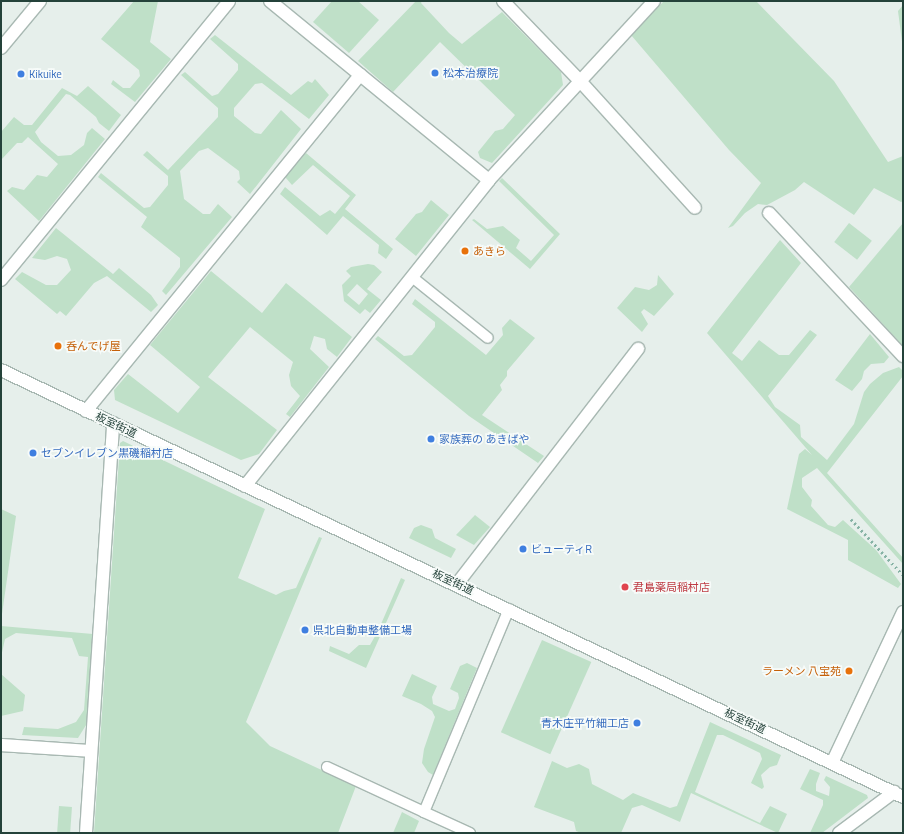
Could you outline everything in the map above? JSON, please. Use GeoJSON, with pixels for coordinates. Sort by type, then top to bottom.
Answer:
{"type":"FeatureCollection","features":[{"type":"Feature","properties":{"kind":"street"},"geometry":{"type":"LineString","coordinates":[[1,48],[40,1]]}},
{"type":"Feature","properties":{"kind":"street"},"geometry":{"type":"LineString","coordinates":[[1,280],[229,1]]}},
{"type":"Feature","properties":{"kind":"street"},"geometry":{"type":"LineString","coordinates":[[270,1],[489,180]]}},
{"type":"Feature","properties":{"kind":"street"},"geometry":{"type":"LineString","coordinates":[[503,1],[580,81],[695,208]]}},
{"type":"Feature","properties":{"kind":"street"},"geometry":{"type":"LineString","coordinates":[[245,486],[489,180],[654,1]]}},
{"type":"Feature","properties":{"kind":"street"},"geometry":{"type":"LineString","coordinates":[[86,411],[360,75]]}},
{"type":"Feature","properties":{"kind":"street"},"geometry":{"type":"LineString","coordinates":[[769,213],[903,356]]}},
{"type":"Feature","properties":{"kind":"street"},"geometry":{"type":"LineString","coordinates":[[457,584],[638,350]]}},
{"type":"Feature","properties":{"kind":"street","name":"板室街道"},"geometry":{"type":"LineString","coordinates":[[1,370],[245,486],[457,584],[898,795]]}},
{"type":"Feature","properties":{"kind":"street"},"geometry":{"type":"LineString","coordinates":[[86,833],[113,424]]}},
{"type":"Feature","properties":{"kind":"street"},"geometry":{"type":"LineString","coordinates":[[832,763],[903,612]]}},
{"type":"Feature","properties":{"kind":"street"},"geometry":{"type":"LineString","coordinates":[[1,745],[91,751]]}},
{"type":"Feature","properties":{"kind":"street"},"geometry":{"type":"LineString","coordinates":[[839,833],[898,795]]}},
{"type":"Feature","properties":{"kind":"lane"},"geometry":{"type":"LineString","coordinates":[[412,277],[488,338]]}},
{"type":"Feature","properties":{"kind":"lane"},"geometry":{"type":"LineString","coordinates":[[424,812],[509,609]]}},
{"type":"Feature","properties":{"kind":"lane"},"geometry":{"type":"LineString","coordinates":[[327,766],[470,833]]}},
{"type":"Feature","properties":{"kind":"path"},"geometry":{"type":"LineString","coordinates":[[851,519],[903,575]]}},
{"type":"Feature","properties":{"kind":"green space"},"geometry":{"type":"Polygon","coordinates":[[[134,1],[158,1],[150,42],[171,59],[135,102],[111,84],[113,80],[123,88],[130,88],[140,76],[139,70],[101,39],[134,1]]]}},
{"type":"Feature","properties":{"kind":"green space"},"geometry":{"type":"Polygon","coordinates":[[[332,1],[358,1],[379,20],[349,53],[313,22],[332,1]]]}},
{"type":"Feature","properties":{"kind":"green space"},"geometry":{"type":"Polygon","coordinates":[[[416,1],[422,1],[421,3],[449,33],[462,44],[502,12],[561,72],[563,85],[492,163],[480,158],[478,152],[495,131],[503,129],[515,115],[440,42],[393,92],[358,61],[416,1]]]}},
{"type":"Feature","properties":{"kind":"green space"},"geometry":{"type":"Polygon","coordinates":[[[664,1],[756,1],[834,81],[888,162],[903,156],[903,201],[901,202],[874,188],[854,215],[804,182],[795,190],[767,205],[758,204],[745,213],[733,226],[728,228],[761,183],[729,150],[631,35],[664,1]]]}},
{"type":"Feature","properties":{"kind":"green space"},"geometry":{"type":"Polygon","coordinates":[[[903,5],[903,49],[898,11],[903,5]]]}},
{"type":"Feature","properties":{"kind":"green space"},"geometry":{"type":"Polygon","coordinates":[[[215,35],[291,95],[308,81],[312,83],[315,79],[329,95],[309,119],[262,83],[255,84],[234,108],[234,116],[255,133],[261,134],[281,110],[301,129],[250,194],[237,182],[240,179],[239,171],[208,148],[199,151],[180,171],[184,199],[203,214],[210,214],[218,204],[232,217],[166,295],[162,291],[180,267],[180,258],[141,227],[147,217],[98,177],[101,173],[144,208],[150,207],[168,185],[168,176],[143,155],[147,151],[168,170],[218,117],[218,108],[181,75],[185,72],[212,96],[218,94],[238,70],[238,64],[210,39],[215,35]]]}},
{"type":"Feature","properties":{"kind":"green space"},"geometry":{"type":"Polygon","coordinates":[[[88,86],[121,115],[109,131],[99,123],[96,117],[70,95],[66,94],[35,132],[41,142],[58,156],[71,155],[84,145],[87,133],[92,128],[105,139],[39,221],[7,191],[12,187],[24,190],[37,175],[47,177],[58,164],[28,137],[22,143],[17,143],[1,160],[1,132],[14,117],[24,125],[32,125],[62,88],[77,96],[88,86]]]}},
{"type":"Feature","properties":{"kind":"green space"},"geometry":{"type":"Polygon","coordinates":[[[306,153],[356,195],[345,209],[393,249],[386,259],[378,253],[379,245],[343,216],[327,235],[280,194],[285,187],[320,216],[330,210],[335,214],[350,196],[313,165],[292,185],[285,177],[306,153]]]}},
{"type":"Feature","properties":{"kind":"green space"},"geometry":{"type":"Polygon","coordinates":[[[502,178],[560,234],[530,269],[472,220],[474,219],[487,229],[503,226],[520,240],[516,248],[531,261],[554,235],[499,181],[502,178]]]}},
{"type":"Feature","properties":{"kind":"green space"},"geometry":{"type":"Polygon","coordinates":[[[431,200],[449,215],[416,256],[395,239],[416,214],[422,212],[431,200]]]}},
{"type":"Feature","properties":{"kind":"green space"},"geometry":{"type":"Polygon","coordinates":[[[849,223],[872,241],[857,260],[834,242],[849,223]]]}},
{"type":"Feature","properties":{"kind":"green space"},"geometry":{"type":"Polygon","coordinates":[[[903,223],[903,346],[849,287],[903,223]]]}},
{"type":"Feature","properties":{"kind":"green space"},"geometry":{"type":"Polygon","coordinates":[[[56,228],[113,274],[119,268],[151,295],[158,305],[151,312],[107,276],[94,283],[66,316],[60,311],[57,314],[15,279],[22,272],[46,285],[57,285],[71,270],[67,259],[57,256],[45,260],[32,258],[56,228]]]}},
{"type":"Feature","properties":{"kind":"green space"},"geometry":{"type":"Polygon","coordinates":[[[780,240],[801,263],[732,353],[742,361],[759,340],[779,355],[789,355],[810,330],[817,335],[768,396],[775,407],[800,425],[801,437],[827,460],[854,424],[864,392],[870,384],[883,373],[899,367],[903,371],[903,376],[827,473],[903,558],[903,564],[817,468],[802,478],[802,487],[812,500],[811,506],[828,525],[835,527],[843,520],[876,550],[901,584],[898,588],[848,560],[848,540],[787,509],[799,454],[805,449],[812,455],[707,333],[780,240]]]}},
{"type":"Feature","properties":{"kind":"green space"},"geometry":{"type":"Polygon","coordinates":[[[368,264],[374,265],[382,272],[367,289],[381,300],[370,313],[365,309],[360,314],[344,301],[342,285],[351,276],[346,271],[351,267],[368,264]],[[357,284],[347,295],[359,305],[368,294],[357,284]]]}},
{"type":"Feature","properties":{"kind":"green space"},"geometry":{"type":"Polygon","coordinates":[[[211,271],[262,313],[286,283],[352,337],[337,357],[327,349],[325,339],[314,336],[310,349],[329,367],[290,417],[286,414],[300,396],[291,386],[289,375],[293,362],[250,327],[208,377],[277,430],[259,454],[241,460],[115,400],[114,390],[128,374],[178,413],[200,387],[150,345],[211,271]]]}},
{"type":"Feature","properties":{"kind":"green space"},"geometry":{"type":"Polygon","coordinates":[[[658,275],[674,294],[654,316],[644,309],[641,312],[648,324],[642,332],[617,308],[635,287],[649,290],[657,285],[658,275]]]}},
{"type":"Feature","properties":{"kind":"green space"},"geometry":{"type":"Polygon","coordinates":[[[415,299],[486,355],[503,335],[502,328],[510,319],[535,338],[507,371],[507,376],[500,385],[502,390],[482,415],[544,456],[538,463],[469,416],[375,339],[378,336],[404,356],[412,355],[435,327],[435,322],[412,304],[415,299]]]}},
{"type":"Feature","properties":{"kind":"green space"},"geometry":{"type":"Polygon","coordinates":[[[870,334],[889,357],[884,363],[871,364],[864,371],[862,379],[852,391],[835,380],[870,334]]]}},
{"type":"Feature","properties":{"kind":"green space"},"geometry":{"type":"Polygon","coordinates":[[[123,441],[265,509],[238,578],[276,595],[296,588],[319,537],[322,538],[246,722],[270,746],[356,786],[338,833],[94,833],[120,443],[123,441]]]}},
{"type":"Feature","properties":{"kind":"green space"},"geometry":{"type":"Polygon","coordinates":[[[1,509],[16,516],[1,621],[1,509]]]}},
{"type":"Feature","properties":{"kind":"green space"},"geometry":{"type":"Polygon","coordinates":[[[475,515],[490,527],[474,545],[456,535],[475,515]]]}},
{"type":"Feature","properties":{"kind":"green space"},"geometry":{"type":"Polygon","coordinates":[[[421,525],[432,529],[435,538],[456,549],[451,558],[409,538],[414,528],[421,525]]]}},
{"type":"Feature","properties":{"kind":"green space"},"geometry":{"type":"Polygon","coordinates":[[[401,578],[405,580],[366,668],[329,651],[330,646],[349,654],[359,645],[370,645],[378,631],[401,578]]]}},
{"type":"Feature","properties":{"kind":"green space"},"geometry":{"type":"Polygon","coordinates":[[[1,626],[93,634],[88,722],[78,738],[22,735],[24,727],[58,729],[76,722],[84,710],[88,657],[79,656],[72,638],[16,633],[5,639],[1,657],[1,626]]]}},
{"type":"Feature","properties":{"kind":"green space"},"geometry":{"type":"Polygon","coordinates":[[[542,640],[591,662],[550,754],[501,732],[542,640]]]}},
{"type":"Feature","properties":{"kind":"green space"},"geometry":{"type":"Polygon","coordinates":[[[467,663],[477,668],[433,775],[428,772],[422,763],[424,749],[435,717],[432,711],[421,704],[402,696],[412,674],[437,686],[432,697],[433,704],[449,711],[455,709],[459,698],[458,693],[450,689],[460,666],[467,663]]]}},
{"type":"Feature","properties":{"kind":"green space"},"geometry":{"type":"Polygon","coordinates":[[[1,674],[25,695],[23,711],[1,716],[1,674]]]}},
{"type":"Feature","properties":{"kind":"green space"},"geometry":{"type":"Polygon","coordinates":[[[710,722],[781,755],[777,765],[770,767],[761,775],[764,787],[762,789],[751,783],[762,759],[760,753],[723,735],[717,735],[695,792],[760,823],[770,806],[787,814],[778,833],[691,793],[680,822],[642,805],[632,808],[621,833],[581,833],[576,831],[574,822],[534,807],[552,761],[567,768],[579,764],[589,769],[592,784],[623,800],[633,793],[670,808],[677,806],[710,722]]]}},
{"type":"Feature","properties":{"kind":"green space"},"geometry":{"type":"Polygon","coordinates":[[[810,769],[820,773],[816,784],[816,791],[829,796],[830,787],[824,780],[826,776],[867,795],[868,798],[822,833],[810,833],[823,805],[823,800],[800,789],[810,769]]]}},
{"type":"Feature","properties":{"kind":"green space"},"geometry":{"type":"Polygon","coordinates":[[[59,806],[72,807],[70,833],[57,833],[59,806]]]}},
{"type":"Feature","properties":{"kind":"green space"},"geometry":{"type":"Polygon","coordinates":[[[402,812],[419,821],[414,833],[393,833],[402,812]]]}},
{"type":"Feature","properties":{"kind":"place","name":"松本治療院"},"geometry":{"type":"Point","coordinates":[435,73]}},
{"type":"Feature","properties":{"kind":"place","name":"Kikuike"},"geometry":{"type":"Point","coordinates":[21,74]}},
{"type":"Feature","properties":{"kind":"place","name":"あきら"},"geometry":{"type":"Point","coordinates":[465,251]}},
{"type":"Feature","properties":{"kind":"place","name":"呑んでげ屋"},"geometry":{"type":"Point","coordinates":[58,346]}},
{"type":"Feature","properties":{"kind":"place","name":"家族葬の あきばや"},"geometry":{"type":"Point","coordinates":[431,439]}},
{"type":"Feature","properties":{"kind":"place","name":"セブンイレブン黒磯稲村店"},"geometry":{"type":"Point","coordinates":[33,453]}},
{"type":"Feature","properties":{"kind":"place","name":"ビューティR"},"geometry":{"type":"Point","coordinates":[523,549]}},
{"type":"Feature","properties":{"kind":"place","name":"君島薬局稲村店"},"geometry":{"type":"Point","coordinates":[625,587]}},
{"type":"Feature","properties":{"kind":"place","name":"県北自動車整備工場"},"geometry":{"type":"Point","coordinates":[305,630]}},
{"type":"Feature","properties":{"kind":"place","name":"ラーメン 八宝苑"},"geometry":{"type":"Point","coordinates":[849,671]}},
{"type":"Feature","properties":{"kind":"place","name":"青木庄平竹細工店"},"geometry":{"type":"Point","coordinates":[637,723]}}]}
